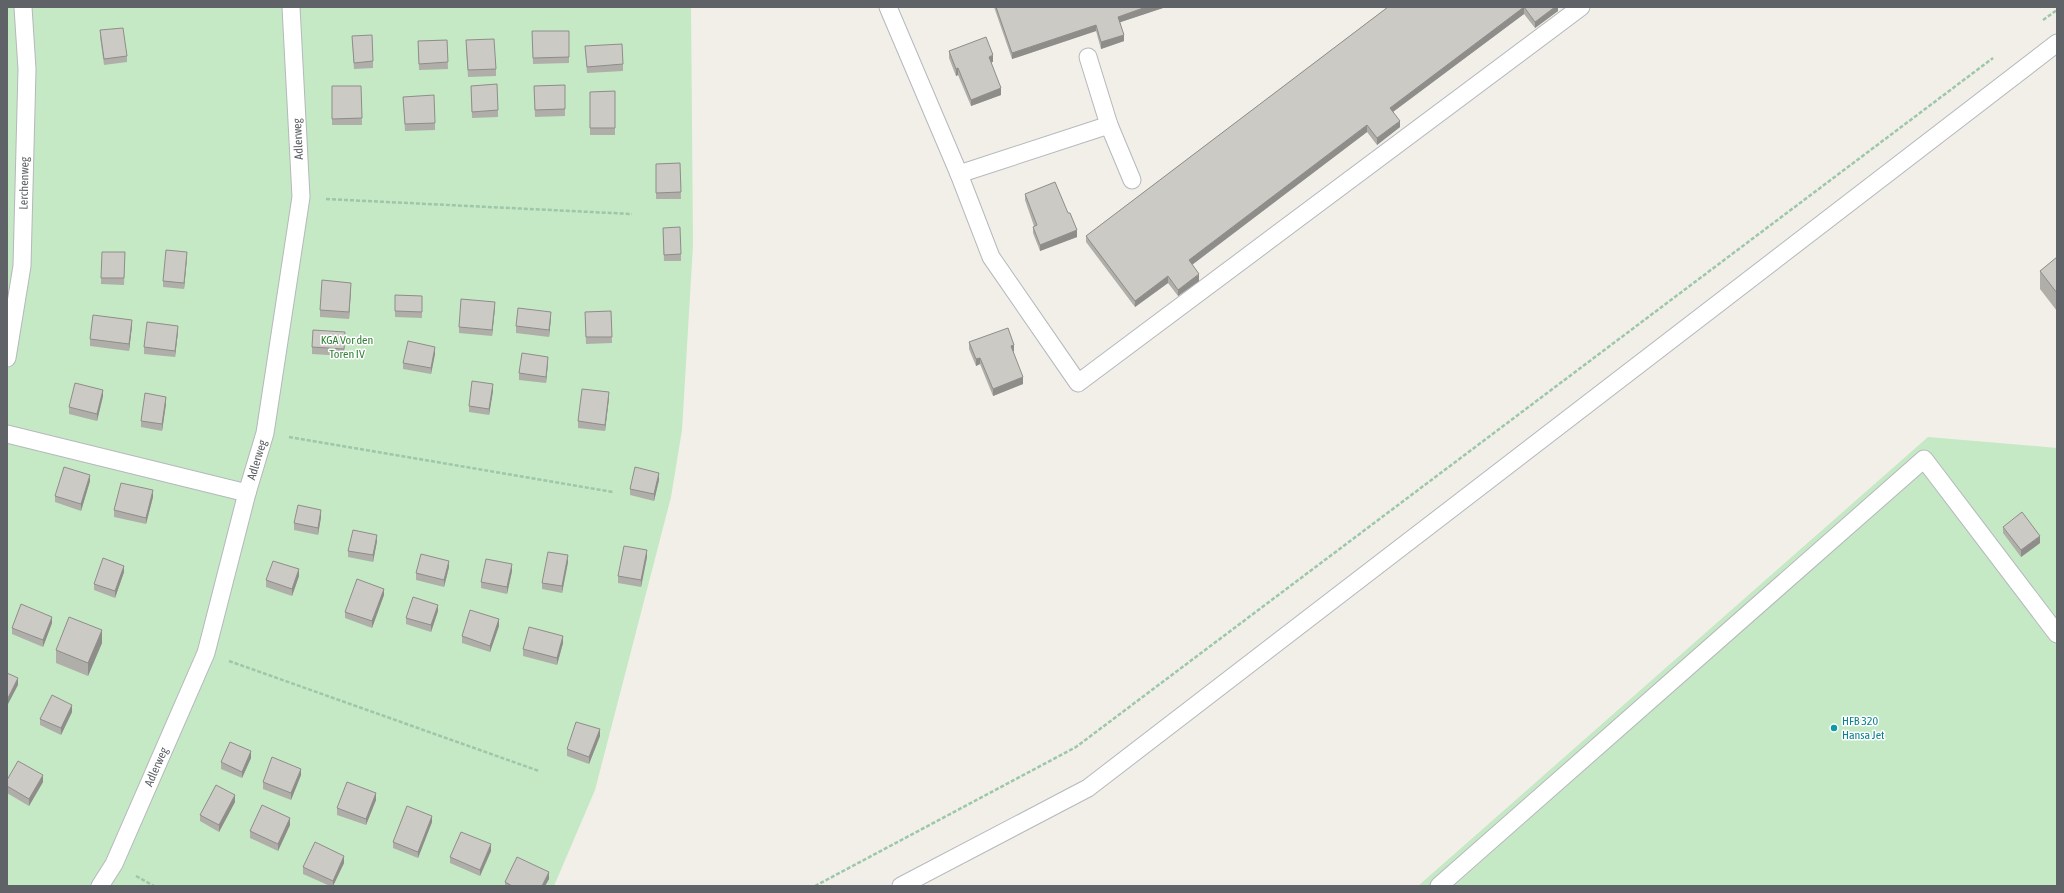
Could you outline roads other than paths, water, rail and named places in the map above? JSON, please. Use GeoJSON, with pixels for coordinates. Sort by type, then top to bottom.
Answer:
{"type":"FeatureCollection","features":[{"type":"Feature","properties":{"kind":"lane","name":"Lerchenweg"},"geometry":{"type":"LineString","coordinates":[[7,358],[22,266],[27,69],[23,7]]}},
{"type":"Feature","properties":{"kind":"lane","name":"Adlerweg"},"geometry":{"type":"LineString","coordinates":[[100,886],[114,864],[206,653],[247,493],[265,433],[301,197],[291,7]]}},
{"type":"Feature","properties":{"kind":"lane"},"geometry":{"type":"LineString","coordinates":[[888,7],[959,174],[991,257],[1078,383],[1581,7]]}},
{"type":"Feature","properties":{"kind":"lane"},"geometry":{"type":"LineString","coordinates":[[901,886],[1088,788],[2057,43]]}},
{"type":"Feature","properties":{"kind":"lane"},"geometry":{"type":"LineString","coordinates":[[1088,57],[1109,125],[1132,180]]}},
{"type":"Feature","properties":{"kind":"lane"},"geometry":{"type":"LineString","coordinates":[[959,174],[1109,125]]}},
{"type":"Feature","properties":{"kind":"lane"},"geometry":{"type":"LineString","coordinates":[[7,434],[247,493]]}},
{"type":"Feature","properties":{"kind":"lane"},"geometry":{"type":"LineString","coordinates":[[1439,886],[1924,459],[2057,634]]}},
{"type":"Feature","properties":{"kind":"place","name":"HFB 320 Hansa Jet"},"geometry":{"type":"Point","coordinates":[1834,728]}},
{"type":"Feature","properties":{"kind":"park label","name":"KGA Vor den Toren IV"},"geometry":{"type":"Point","coordinates":[347,347]}}]}
